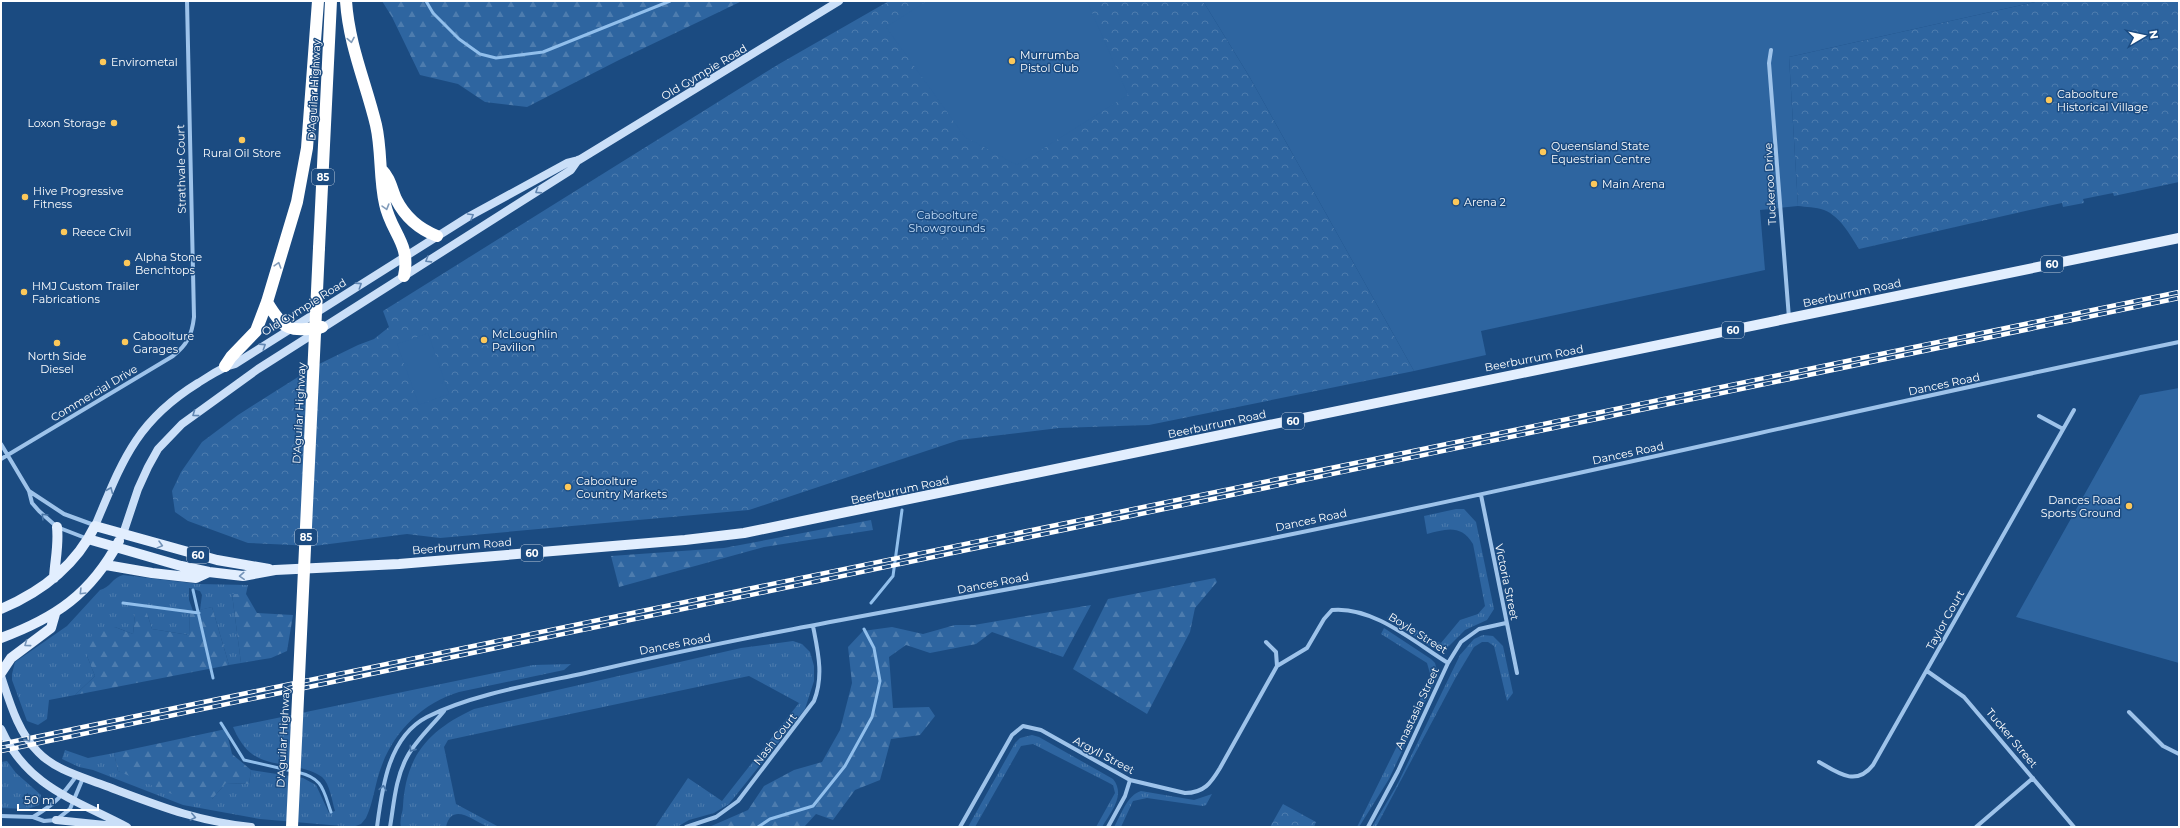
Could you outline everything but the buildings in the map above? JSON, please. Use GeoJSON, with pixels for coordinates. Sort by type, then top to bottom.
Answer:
{"type":"FeatureCollection","features":[{"type":"Feature","properties":{"kind":"highway"},"geometry":{"type":"LineString","coordinates":[[225,366],[231,357],[256,331],[267,302],[303,173],[309,127],[318,1]]}},
{"type":"Feature","properties":{"kind":"highway","name":"D'Aguilar Highway"},"geometry":{"type":"LineString","coordinates":[[292,827],[331,1]]}},
{"type":"Feature","properties":{"kind":"highway"},"geometry":{"type":"LineString","coordinates":[[346,1],[353,48],[376,125],[382,191],[385,207],[404,246],[406,255],[404,276]]}},
{"type":"Feature","properties":{"kind":"highway"},"geometry":{"type":"LineString","coordinates":[[381,168],[389,178],[397,200],[410,220],[426,231],[437,236]]}},
{"type":"Feature","properties":{"kind":"highway"},"geometry":{"type":"LineString","coordinates":[[267,302],[281,324],[291,328],[306,330],[322,328]]}},
{"type":"Feature","properties":{"kind":"main road","name":"Old Gympie Road"},"geometry":{"type":"LineString","coordinates":[[95,526],[128,452],[149,423],[176,398],[225,366],[235,364],[437,236],[501,198],[567,164],[579,160],[839,1]]}},
{"type":"Feature","properties":{"kind":"main road","name":"Old Gympie Road"},"geometry":{"type":"LineString","coordinates":[[123,534],[142,478],[158,449],[168,436],[182,424],[258,369],[570,170],[579,160]]}},
{"type":"Feature","properties":{"kind":"main road","name":"Beerburrum Road"},"geometry":{"type":"LineString","coordinates":[[88,539],[209,572],[243,576],[275,570],[398,564],[713,537],[802,522],[893,504],[2179,238]]}},
{"type":"Feature","properties":{"kind":"main road","name":"Beerburrum Road"},"geometry":{"type":"LineString","coordinates":[[95,526],[217,560],[275,570]]}},
{"type":"Feature","properties":{"kind":"main road"},"geometry":{"type":"LineString","coordinates":[[1,609],[28,596],[54,578],[69,564],[88,539],[95,526]]}},
{"type":"Feature","properties":{"kind":"main road"},"geometry":{"type":"LineString","coordinates":[[54,578],[59,543],[57,527]]}},
{"type":"Feature","properties":{"kind":"main road"},"geometry":{"type":"LineString","coordinates":[[1,638],[55,614],[82,592],[106,565],[123,534]]}},
{"type":"Feature","properties":{"kind":"main road","name":"60"},"geometry":{"type":"LineString","coordinates":[[106,565],[152,573],[196,578],[209,572]]}},
{"type":"Feature","properties":{"kind":"main road"},"geometry":{"type":"LineString","coordinates":[[1,673],[11,658],[51,628],[55,614]]}},
{"type":"Feature","properties":{"kind":"main road"},"geometry":{"type":"LineString","coordinates":[[1,676],[19,725],[38,752],[56,766],[183,815],[251,827]]}},
{"type":"Feature","properties":{"kind":"main road"},"geometry":{"type":"LineString","coordinates":[[1,729],[10,749],[24,767],[35,777],[63,795],[123,825]]}},
{"type":"Feature","properties":{"kind":"main road"},"geometry":{"type":"LineString","coordinates":[[56,820],[105,825],[123,825]]}},
{"type":"Feature","properties":{"kind":"street","name":"Strathvale Court"},"geometry":{"type":"LineString","coordinates":[[187,1],[194,317],[190,337]]}},
{"type":"Feature","properties":{"kind":"street","name":"Tuckeroo Drive"},"geometry":{"type":"LineString","coordinates":[[1771,50],[1770,63],[1788,318]]}},
{"type":"Feature","properties":{"kind":"street","name":"Commercial Drive"},"geometry":{"type":"LineString","coordinates":[[1,459],[173,356],[180,351],[190,337]]}},
{"type":"Feature","properties":{"kind":"street","name":"Dances Road"},"geometry":{"type":"LineString","coordinates":[[377,827],[385,776],[396,751],[407,734],[424,718],[477,698],[644,660],[813,626],[1148,563],[1481,495],[2179,342]]}},
{"type":"Feature","properties":{"kind":"street","name":"Taylor Court"},"geometry":{"type":"LineString","coordinates":[[1819,762],[1851,777],[1863,775],[1868,771],[2074,410]]}},
{"type":"Feature","properties":{"kind":"street"},"geometry":{"type":"LineString","coordinates":[[2039,416],[2063,429]]}},
{"type":"Feature","properties":{"kind":"street"},"geometry":{"type":"LineString","coordinates":[[1,444],[28,492],[32,503],[39,511],[57,527],[88,539]]}},
{"type":"Feature","properties":{"kind":"street"},"geometry":{"type":"LineString","coordinates":[[28,492],[64,514],[95,526]]}},
{"type":"Feature","properties":{"kind":"street","name":"Victoria Street"},"geometry":{"type":"LineString","coordinates":[[1481,495],[1517,672]]}},
{"type":"Feature","properties":{"kind":"street","name":"Boyle Street"},"geometry":{"type":"LineString","coordinates":[[1332,610],[1343,609],[1385,622],[1448,662]]}},
{"type":"Feature","properties":{"kind":"street","name":"Argyll Street"},"geometry":{"type":"LineString","coordinates":[[960,827],[1012,735],[1023,726],[1041,730],[1130,780],[1185,793],[1194,793],[1206,788],[1212,782],[1277,666],[1307,648],[1324,619],[1332,610]]}},
{"type":"Feature","properties":{"kind":"street","name":"Anastasia Street"},"geometry":{"type":"LineString","coordinates":[[1368,827],[1398,771],[1448,662],[1461,642],[1472,632],[1506,623]]}},
{"type":"Feature","properties":{"kind":"street","name":"Nash Court"},"geometry":{"type":"LineString","coordinates":[[686,827],[716,817],[738,802],[806,713],[818,692],[821,668],[813,626]]}},
{"type":"Feature","properties":{"kind":"street"},"geometry":{"type":"LineString","coordinates":[[1266,642],[1276,652],[1277,666]]}},
{"type":"Feature","properties":{"kind":"street","name":"Tucker Street"},"geometry":{"type":"LineString","coordinates":[[1926,671],[1964,697],[2074,827]]}},
{"type":"Feature","properties":{"kind":"street","name":"Dances Road"},"geometry":{"type":"LineString","coordinates":[[390,827],[396,787],[405,761],[417,742],[446,710]]}},
{"type":"Feature","properties":{"kind":"street"},"geometry":{"type":"LineString","coordinates":[[2129,712],[2163,746],[2179,754]]}},
{"type":"Feature","properties":{"kind":"street"},"geometry":{"type":"LineString","coordinates":[[33,817],[48,809],[80,776]]}},
{"type":"Feature","properties":{"kind":"street"},"geometry":{"type":"LineString","coordinates":[[1,816],[33,817],[44,821],[56,820],[66,813],[74,800],[80,776]]}},
{"type":"Feature","properties":{"kind":"street"},"geometry":{"type":"LineString","coordinates":[[1976,827],[2033,778]]}},
{"type":"Feature","properties":{"kind":"street"},"geometry":{"type":"LineString","coordinates":[[1108,827],[1125,796],[1130,780]]}},
{"type":"Feature","properties":{"kind":"green space"},"geometry":{"type":"Polygon","coordinates":[[[382,1],[742,1],[619,60],[527,107],[485,102],[458,84],[420,75],[392,17],[382,1]]]}},
{"type":"Feature","properties":{"kind":"green space","name":"Caboolture Showgrounds"},"geometry":{"type":"Polygon","coordinates":[[[889,1],[1203,1],[1249,76],[1414,371],[1149,425],[1059,428],[959,440],[749,510],[440,538],[407,534],[314,546],[248,543],[188,521],[175,512],[172,491],[181,472],[202,442],[238,415],[317,365],[374,339],[389,327],[383,311],[779,64],[889,1]]]}},
{"type":"Feature","properties":{"kind":"green space","name":"Murrumba Pistol Club"},"geometry":{"type":"Polygon","coordinates":[[[927,1],[1087,1],[1128,95],[1017,165],[965,137],[886,27],[927,1]]]}},
{"type":"Feature","properties":{"kind":"green space","name":"Queensland State Equestrian Centre"},"geometry":{"type":"Polygon","coordinates":[[[1203,1],[2040,1],[1789,57],[1798,206],[1760,210],[1765,270],[1481,331],[1486,355],[1414,371],[1249,76],[1203,1]]]}},
{"type":"Feature","properties":{"kind":"green space","name":"Caboolture Historical Village"},"geometry":{"type":"Polygon","coordinates":[[[2040,1],[2179,1],[2179,182],[2114,196],[2113,193],[2083,199],[2084,203],[2063,207],[2062,203],[1859,249],[1840,221],[1830,213],[1818,208],[1798,206],[1789,57],[2040,1]]]}},
{"type":"Feature","properties":{"kind":"green space"},"geometry":{"type":"Polygon","coordinates":[[[428,333],[449,394],[419,405],[397,344],[428,333]]]}},
{"type":"Feature","properties":{"kind":"green space","name":"Dances Road Sports Ground"},"geometry":{"type":"Polygon","coordinates":[[[2179,388],[2179,663],[2016,617],[2140,395],[2179,388]]]}},
{"type":"Feature","properties":{"kind":"green space"},"geometry":{"type":"Polygon","coordinates":[[[1456,509],[1464,509],[1476,522],[1494,609],[1487,620],[1465,630],[1444,649],[1431,647],[1387,618],[1391,613],[1434,641],[1441,643],[1460,620],[1478,614],[1485,606],[1473,544],[1463,533],[1458,531],[1447,530],[1427,534],[1424,516],[1456,509]]]}},
{"type":"Feature","properties":{"kind":"green space"},"geometry":{"type":"Polygon","coordinates":[[[871,520],[873,530],[764,547],[619,587],[611,556],[724,548],[871,520]]]}},
{"type":"Feature","properties":{"kind":"green space"},"geometry":{"type":"Polygon","coordinates":[[[123,575],[199,584],[248,585],[246,594],[232,594],[241,663],[229,665],[212,607],[200,610],[202,595],[200,591],[189,588],[189,600],[193,611],[190,612],[189,635],[152,629],[147,613],[135,613],[133,634],[115,627],[87,656],[95,676],[75,695],[49,700],[47,719],[38,725],[27,721],[12,680],[15,662],[67,626],[100,590],[123,575]]]}},
{"type":"Feature","properties":{"kind":"green space"},"geometry":{"type":"Polygon","coordinates":[[[1215,578],[1217,582],[1195,608],[1190,632],[1147,714],[1073,669],[1108,599],[1215,578]]]}},
{"type":"Feature","properties":{"kind":"green space"},"geometry":{"type":"Polygon","coordinates":[[[232,594],[246,594],[257,613],[293,615],[287,651],[271,658],[241,663],[232,594]]]}},
{"type":"Feature","properties":{"kind":"green space"},"geometry":{"type":"Polygon","coordinates":[[[1091,605],[1063,657],[992,632],[976,644],[930,653],[906,645],[889,657],[893,708],[929,707],[935,716],[920,735],[891,739],[880,780],[855,790],[833,820],[816,814],[804,827],[709,827],[748,810],[764,786],[794,770],[822,762],[840,730],[852,683],[848,647],[863,631],[892,627],[923,634],[955,625],[974,625],[1091,605]]]}},
{"type":"Feature","properties":{"kind":"green space"},"geometry":{"type":"Polygon","coordinates":[[[212,607],[229,665],[75,695],[95,676],[87,656],[92,634],[115,627],[133,634],[135,613],[147,613],[152,629],[189,635],[190,612],[212,607]]]}},
{"type":"Feature","properties":{"kind":"green space"},"geometry":{"type":"Polygon","coordinates":[[[1384,628],[1431,659],[1435,663],[1438,674],[1389,779],[1359,827],[1357,827],[1431,677],[1427,663],[1381,634],[1384,628]]]}},
{"type":"Feature","properties":{"kind":"green space"},"geometry":{"type":"Polygon","coordinates":[[[1483,635],[1493,636],[1503,646],[1513,693],[1507,701],[1494,646],[1488,642],[1482,642],[1474,647],[1456,677],[1376,827],[1372,827],[1397,785],[1460,655],[1474,639],[1483,635]]]}},
{"type":"Feature","properties":{"kind":"green space"},"geometry":{"type":"Polygon","coordinates":[[[793,641],[802,644],[810,652],[814,666],[814,681],[805,709],[729,804],[714,813],[689,820],[677,827],[655,827],[688,778],[722,801],[799,703],[749,676],[448,740],[444,747],[456,804],[499,827],[487,827],[469,817],[458,814],[453,815],[446,827],[401,827],[400,821],[405,788],[409,772],[415,758],[433,735],[458,717],[474,709],[741,648],[793,641]]]}},
{"type":"Feature","properties":{"kind":"green space"},"geometry":{"type":"Polygon","coordinates":[[[571,664],[564,670],[459,692],[434,703],[422,711],[394,740],[380,771],[366,818],[361,824],[353,827],[260,819],[183,805],[93,770],[79,767],[62,759],[65,750],[88,758],[114,753],[118,771],[212,799],[226,783],[249,784],[251,770],[303,778],[316,785],[329,813],[335,811],[329,788],[322,777],[306,769],[274,763],[258,758],[245,747],[233,727],[533,665],[571,664]]]}},
{"type":"Feature","properties":{"kind":"green space"},"geometry":{"type":"Polygon","coordinates":[[[226,729],[232,754],[251,770],[249,784],[226,783],[212,799],[193,803],[118,771],[114,753],[226,729]]]}},
{"type":"Feature","properties":{"kind":"green space"},"geometry":{"type":"Polygon","coordinates":[[[1032,735],[1039,737],[1113,779],[1117,785],[1118,797],[1113,809],[1102,827],[1096,827],[1115,793],[1113,785],[1033,744],[1021,746],[975,827],[968,827],[1015,743],[1020,738],[1032,735]]]}},
{"type":"Feature","properties":{"kind":"green space"},"geometry":{"type":"Polygon","coordinates":[[[7,761],[16,773],[41,795],[39,805],[28,809],[1,808],[1,762],[7,761]]]}},
{"type":"Feature","properties":{"kind":"green space"},"geometry":{"type":"Polygon","coordinates":[[[1141,791],[1194,800],[1212,794],[1206,805],[1203,806],[1147,798],[1133,801],[1121,827],[1114,827],[1128,801],[1136,793],[1141,791]]]}},
{"type":"Feature","properties":{"kind":"green space"},"geometry":{"type":"Polygon","coordinates":[[[1283,804],[1316,822],[1314,827],[1270,827],[1283,804]]]}},
{"type":"Feature","properties":{"kind":"waterway"},"geometry":{"type":"LineString","coordinates":[[426,1],[433,13],[459,39],[480,54],[496,58],[543,52],[670,1]]}},
{"type":"Feature","properties":{"kind":"waterway"},"geometry":{"type":"LineString","coordinates":[[871,603],[893,576],[902,510]]}},
{"type":"Feature","properties":{"kind":"waterway"},"geometry":{"type":"LineString","coordinates":[[193,590],[213,678]]}},
{"type":"Feature","properties":{"kind":"waterway"},"geometry":{"type":"LineString","coordinates":[[123,603],[199,613]]}},
{"type":"Feature","properties":{"kind":"waterway"},"geometry":{"type":"LineString","coordinates":[[758,827],[770,819],[813,806],[845,766],[872,717],[880,681],[874,648],[864,629]]}},
{"type":"Feature","properties":{"kind":"waterway"},"geometry":{"type":"LineString","coordinates":[[221,723],[244,760],[292,771]]}},
{"type":"Feature","properties":{"kind":"waterway"},"geometry":{"type":"LineString","coordinates":[[297,772],[306,774],[317,781],[324,791],[331,812]]}},
{"type":"Feature","properties":{"kind":"railway"},"geometry":{"type":"LineString","coordinates":[[1,744],[2179,292]]}},
{"type":"Feature","properties":{"kind":"railway"},"geometry":{"type":"LineString","coordinates":[[1,751],[2179,298]]}},
{"type":"Feature","properties":{"kind":"place","name":"Murrumba Pistol Club"},"geometry":{"type":"Point","coordinates":[1012,61]}},
{"type":"Feature","properties":{"kind":"place","name":"Envirometal"},"geometry":{"type":"Point","coordinates":[103,62]}},
{"type":"Feature","properties":{"kind":"place","name":"Caboolture Historical Village"},"geometry":{"type":"Point","coordinates":[2049,100]}},
{"type":"Feature","properties":{"kind":"place","name":"Loxon Storage"},"geometry":{"type":"Point","coordinates":[114,123]}},
{"type":"Feature","properties":{"kind":"place","name":"Rural Oil Store"},"geometry":{"type":"Point","coordinates":[242,140]}},
{"type":"Feature","properties":{"kind":"place","name":"Queensland State Equestrian Centre"},"geometry":{"type":"Point","coordinates":[1543,152]}},
{"type":"Feature","properties":{"kind":"place","name":"Main Arena"},"geometry":{"type":"Point","coordinates":[1594,184]}},
{"type":"Feature","properties":{"kind":"place","name":"Hive Progressive Fitness"},"geometry":{"type":"Point","coordinates":[25,197]}},
{"type":"Feature","properties":{"kind":"place","name":"Arena 2"},"geometry":{"type":"Point","coordinates":[1456,202]}},
{"type":"Feature","properties":{"kind":"place","name":"Reece Civil"},"geometry":{"type":"Point","coordinates":[64,232]}},
{"type":"Feature","properties":{"kind":"place","name":"Alpha Stone Benchtops"},"geometry":{"type":"Point","coordinates":[127,263]}},
{"type":"Feature","properties":{"kind":"place","name":"HMJ Custom Trailer Fabrications"},"geometry":{"type":"Point","coordinates":[24,292]}},
{"type":"Feature","properties":{"kind":"place","name":"McLoughlin Pavilion"},"geometry":{"type":"Point","coordinates":[484,340]}},
{"type":"Feature","properties":{"kind":"place","name":"Caboolture Garages"},"geometry":{"type":"Point","coordinates":[125,342]}},
{"type":"Feature","properties":{"kind":"place","name":"North Side Diesel"},"geometry":{"type":"Point","coordinates":[57,343]}},
{"type":"Feature","properties":{"kind":"place","name":"Caboolture Country Markets"},"geometry":{"type":"Point","coordinates":[568,487]}},
{"type":"Feature","properties":{"kind":"place","name":"Dances Road Sports Ground"},"geometry":{"type":"Point","coordinates":[2129,506]}}]}
